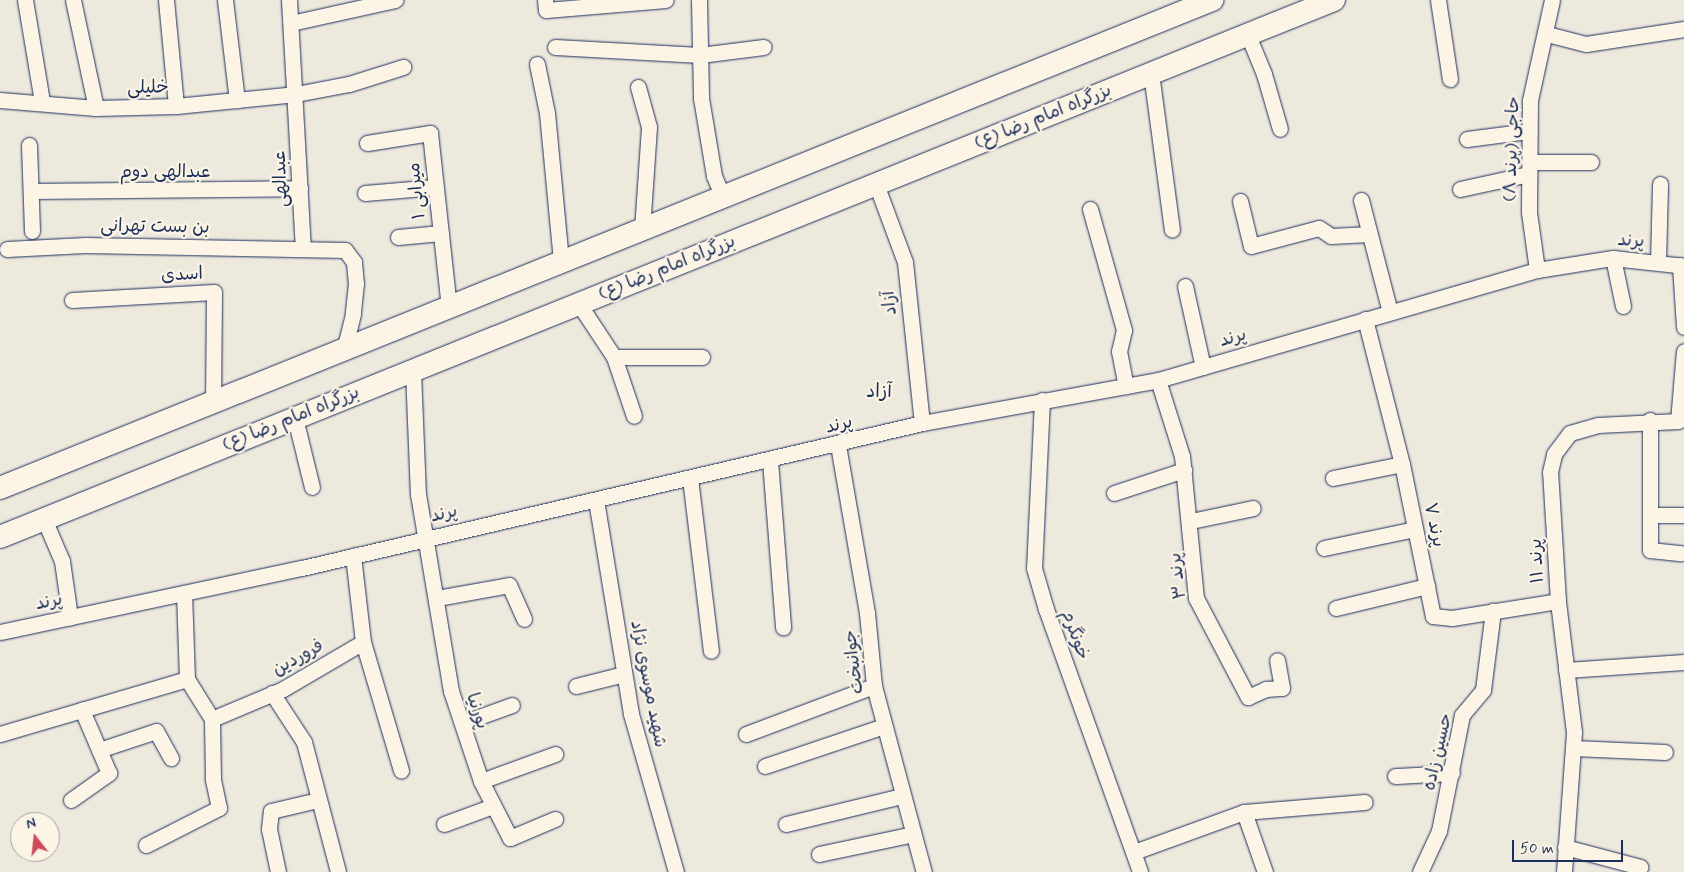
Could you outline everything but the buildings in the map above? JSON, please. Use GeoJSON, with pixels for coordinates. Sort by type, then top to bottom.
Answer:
{"type":"FeatureCollection","features":[{"type":"Feature","properties":{"kind":"highway"},"geometry":{"type":"LineString","coordinates":[[0,488],[723,197],[1179,6],[1212,0]]}},
{"type":"Feature","properties":{"kind":"highway","name":"بزرگراه امام رضا (ع)"},"geometry":{"type":"LineString","coordinates":[[0,537],[1334,0]]}},
{"type":"Feature","properties":{"kind":"street"},"geometry":{"type":"LineString","coordinates":[[25,0],[42,102]]}},
{"type":"Feature","properties":{"kind":"street"},"geometry":{"type":"LineString","coordinates":[[73,0],[96,108]]}},
{"type":"Feature","properties":{"kind":"street"},"geometry":{"type":"LineString","coordinates":[[166,0],[176,106]]}},
{"type":"Feature","properties":{"kind":"street"},"geometry":{"type":"LineString","coordinates":[[225,0],[237,100]]}},
{"type":"Feature","properties":{"kind":"street","name":"عبدالهی"},"geometry":{"type":"LineString","coordinates":[[289,0],[296,94],[303,248]]}},
{"type":"Feature","properties":{"kind":"street"},"geometry":{"type":"LineString","coordinates":[[291,23],[395,0]]}},
{"type":"Feature","properties":{"kind":"street"},"geometry":{"type":"LineString","coordinates":[[545,5],[666,0]]}},
{"type":"Feature","properties":{"kind":"street"},"geometry":{"type":"LineString","coordinates":[[699,0],[701,98],[714,176],[723,197]]}},
{"type":"Feature","properties":{"kind":"street"},"geometry":{"type":"LineString","coordinates":[[1438,0],[1450,79]]}},
{"type":"Feature","properties":{"kind":"street","name":"حاجی (پرند ۸)"},"geometry":{"type":"LineString","coordinates":[[1537,270],[1529,212],[1530,100],[1547,34],[1552,0]]}},
{"type":"Feature","properties":{"kind":"street"},"geometry":{"type":"LineString","coordinates":[[1547,34],[1586,44],[1684,29]]}},
{"type":"Feature","properties":{"kind":"street"},"geometry":{"type":"LineString","coordinates":[[1248,35],[1264,74],[1280,129]]}},
{"type":"Feature","properties":{"kind":"street"},"geometry":{"type":"LineString","coordinates":[[555,48],[700,55],[763,47]]}},
{"type":"Feature","properties":{"kind":"street"},"geometry":{"type":"LineString","coordinates":[[537,64],[547,113],[562,262]]}},
{"type":"Feature","properties":{"kind":"street","name":"خلیلی"},"geometry":{"type":"LineString","coordinates":[[0,100],[96,108],[176,106],[296,94],[349,84],[403,67]]}},
{"type":"Feature","properties":{"kind":"street"},"geometry":{"type":"LineString","coordinates":[[1151,73],[1172,230]]}},
{"type":"Feature","properties":{"kind":"street"},"geometry":{"type":"LineString","coordinates":[[638,87],[649,127],[642,229]]}},
{"type":"Feature","properties":{"kind":"street"},"geometry":{"type":"LineString","coordinates":[[1467,139],[1529,131]]}},
{"type":"Feature","properties":{"kind":"street","name":"میرابی ۱"},"geometry":{"type":"LineString","coordinates":[[367,143],[430,133],[449,307]]}},
{"type":"Feature","properties":{"kind":"street"},"geometry":{"type":"LineString","coordinates":[[29,145],[32,231]]}},
{"type":"Feature","properties":{"kind":"street"},"geometry":{"type":"LineString","coordinates":[[1460,189],[1529,168],[1591,162]]}},
{"type":"Feature","properties":{"kind":"street","name":"آزاد"},"geometry":{"type":"LineString","coordinates":[[876,184],[905,262],[922,423]]}},
{"type":"Feature","properties":{"kind":"street"},"geometry":{"type":"LineString","coordinates":[[1658,262],[1660,184]]}},
{"type":"Feature","properties":{"kind":"street"},"geometry":{"type":"LineString","coordinates":[[365,193],[436,187]]}},
{"type":"Feature","properties":{"kind":"street","name":"عبدالهی دوم"},"geometry":{"type":"LineString","coordinates":[[31,191],[300,188]]}},
{"type":"Feature","properties":{"kind":"street"},"geometry":{"type":"LineString","coordinates":[[1361,200],[1390,312]]}},
{"type":"Feature","properties":{"kind":"street"},"geometry":{"type":"LineString","coordinates":[[1240,201],[1251,246],[1319,228],[1331,236],[1369,234]]}},
{"type":"Feature","properties":{"kind":"street"},"geometry":{"type":"LineString","coordinates":[[1090,209],[1124,330],[1118,351],[1126,386]]}},
{"type":"Feature","properties":{"kind":"street"},"geometry":{"type":"LineString","coordinates":[[398,237],[441,233]]}},
{"type":"Feature","properties":{"kind":"street","name":"بن بست تهرانی"},"geometry":{"type":"LineString","coordinates":[[7,249],[86,245],[303,248]]}},
{"type":"Feature","properties":{"kind":"street"},"geometry":{"type":"LineString","coordinates":[[303,248],[346,250],[354,262],[353,314],[344,349]]}},
{"type":"Feature","properties":{"kind":"street"},"geometry":{"type":"LineString","coordinates":[[1613,258],[1623,306]]}},
{"type":"Feature","properties":{"kind":"street","name":"پرند"},"geometry":{"type":"LineString","coordinates":[[0,632],[353,556],[425,538],[770,461],[922,423],[1158,380],[1537,270],[1613,258],[1682,266]]}},
{"type":"Feature","properties":{"kind":"street"},"geometry":{"type":"LineString","coordinates":[[1682,266],[1684,327]]}},
{"type":"Feature","properties":{"kind":"street"},"geometry":{"type":"LineString","coordinates":[[1185,286],[1203,367]]}},
{"type":"Feature","properties":{"kind":"street","name":"اسدی"},"geometry":{"type":"LineString","coordinates":[[72,300],[214,292],[213,402]]}},
{"type":"Feature","properties":{"kind":"street"},"geometry":{"type":"LineString","coordinates":[[579,304],[614,357],[634,416]]}},
{"type":"Feature","properties":{"kind":"street"},"geometry":{"type":"LineString","coordinates":[[353,314],[375,337]]}},
{"type":"Feature","properties":{"kind":"street","name":"پرند ۷"},"geometry":{"type":"LineString","coordinates":[[1366,319],[1402,464],[1433,616],[1452,618],[1558,601]]}},
{"type":"Feature","properties":{"kind":"street","name":"پرند ۱۱"},"geometry":{"type":"LineString","coordinates":[[1564,872],[1573,748],[1558,601],[1550,472],[1554,454],[1570,434],[1598,425],[1650,420],[1678,421],[1684,351]]}},
{"type":"Feature","properties":{"kind":"street"},"geometry":{"type":"LineString","coordinates":[[614,357],[702,357]]}},
{"type":"Feature","properties":{"kind":"street","name":"پورنیا"},"geometry":{"type":"LineString","coordinates":[[413,370],[418,494],[437,598],[451,692],[481,781],[510,838],[556,819]]}},
{"type":"Feature","properties":{"kind":"street","name":"پرند ۳"},"geometry":{"type":"LineString","coordinates":[[1158,380],[1184,470],[1191,521],[1196,598],[1248,697],[1266,689],[1282,688],[1277,660]]}},
{"type":"Feature","properties":{"kind":"street","name":"خونگرم"},"geometry":{"type":"LineString","coordinates":[[1042,400],[1034,568],[1046,609],[1140,872]]}},
{"type":"Feature","properties":{"kind":"street"},"geometry":{"type":"LineString","coordinates":[[295,418],[312,487]]}},
{"type":"Feature","properties":{"kind":"street"},"geometry":{"type":"LineString","coordinates":[[1650,420],[1650,550],[1681,553]]}},
{"type":"Feature","properties":{"kind":"street","name":"جوانبخت"},"geometry":{"type":"LineString","coordinates":[[838,445],[867,612],[874,686],[902,796],[924,872]]}},
{"type":"Feature","properties":{"kind":"street"},"geometry":{"type":"LineString","coordinates":[[770,461],[783,627]]}},
{"type":"Feature","properties":{"kind":"street"},"geometry":{"type":"LineString","coordinates":[[1333,478],[1402,464]]}},
{"type":"Feature","properties":{"kind":"street"},"geometry":{"type":"LineString","coordinates":[[1114,493],[1184,470]]}},
{"type":"Feature","properties":{"kind":"street"},"geometry":{"type":"LineString","coordinates":[[690,478],[712,651]]}},
{"type":"Feature","properties":{"kind":"street","name":"شهید موسوی نژاد"},"geometry":{"type":"LineString","coordinates":[[596,500],[631,714],[676,872]]}},
{"type":"Feature","properties":{"kind":"street"},"geometry":{"type":"LineString","coordinates":[[1191,521],[1253,508]]}},
{"type":"Feature","properties":{"kind":"street"},"geometry":{"type":"LineString","coordinates":[[1650,515],[1684,515]]}},
{"type":"Feature","properties":{"kind":"street"},"geometry":{"type":"LineString","coordinates":[[44,519],[62,561],[70,617]]}},
{"type":"Feature","properties":{"kind":"street"},"geometry":{"type":"LineString","coordinates":[[1324,548],[1415,529]]}},
{"type":"Feature","properties":{"kind":"street"},"geometry":{"type":"LineString","coordinates":[[353,556],[363,642],[401,770]]}},
{"type":"Feature","properties":{"kind":"street"},"geometry":{"type":"LineString","coordinates":[[437,598],[509,586],[524,619]]}},
{"type":"Feature","properties":{"kind":"street"},"geometry":{"type":"LineString","coordinates":[[1336,608],[1427,586]]}},
{"type":"Feature","properties":{"kind":"street"},"geometry":{"type":"LineString","coordinates":[[146,845],[219,808],[213,779],[212,719],[188,679],[184,593]]}},
{"type":"Feature","properties":{"kind":"street","name":"حسین زاده"},"geometry":{"type":"LineString","coordinates":[[1420,872],[1439,831],[1462,715],[1482,690],[1493,611]]}},
{"type":"Feature","properties":{"kind":"street","name":"فروردین"},"geometry":{"type":"LineString","coordinates":[[212,719],[272,693],[363,642]]}},
{"type":"Feature","properties":{"kind":"street"},"geometry":{"type":"LineString","coordinates":[[1566,670],[1684,662]]}},
{"type":"Feature","properties":{"kind":"street"},"geometry":{"type":"LineString","coordinates":[[576,686],[624,674]]}},
{"type":"Feature","properties":{"kind":"street"},"geometry":{"type":"LineString","coordinates":[[0,734],[188,679]]}},
{"type":"Feature","properties":{"kind":"street"},"geometry":{"type":"LineString","coordinates":[[746,734],[874,686]]}},
{"type":"Feature","properties":{"kind":"street"},"geometry":{"type":"LineString","coordinates":[[272,693],[304,742],[338,872]]}},
{"type":"Feature","properties":{"kind":"street"},"geometry":{"type":"LineString","coordinates":[[462,723],[512,705]]}},
{"type":"Feature","properties":{"kind":"street"},"geometry":{"type":"LineString","coordinates":[[71,800],[109,773],[82,710]]}},
{"type":"Feature","properties":{"kind":"street"},"geometry":{"type":"LineString","coordinates":[[765,766],[884,726]]}},
{"type":"Feature","properties":{"kind":"street"},"geometry":{"type":"LineString","coordinates":[[99,750],[156,731],[171,758]]}},
{"type":"Feature","properties":{"kind":"street"},"geometry":{"type":"LineString","coordinates":[[1573,748],[1665,752]]}},
{"type":"Feature","properties":{"kind":"street"},"geometry":{"type":"LineString","coordinates":[[481,781],[555,754]]}},
{"type":"Feature","properties":{"kind":"street"},"geometry":{"type":"LineString","coordinates":[[1395,776],[1452,773]]}},
{"type":"Feature","properties":{"kind":"street"},"geometry":{"type":"LineString","coordinates":[[786,824],[902,796]]}},
{"type":"Feature","properties":{"kind":"street"},"geometry":{"type":"LineString","coordinates":[[274,870],[269,828],[271,811],[318,800]]}},
{"type":"Feature","properties":{"kind":"street"},"geometry":{"type":"LineString","coordinates":[[1134,852],[1244,812],[1365,802]]}},
{"type":"Feature","properties":{"kind":"street"},"geometry":{"type":"LineString","coordinates":[[444,824],[493,806]]}},
{"type":"Feature","properties":{"kind":"street"},"geometry":{"type":"LineString","coordinates":[[1244,812],[1265,872]]}},
{"type":"Feature","properties":{"kind":"street"},"geometry":{"type":"LineString","coordinates":[[819,854],[913,834]]}},
{"type":"Feature","properties":{"kind":"street"},"geometry":{"type":"LineString","coordinates":[[1565,847],[1640,867]]}},
{"type":"Feature","properties":{"kind":"district","name":"آزاد"},"geometry":{"type":"Point","coordinates":[879,392]}}]}
